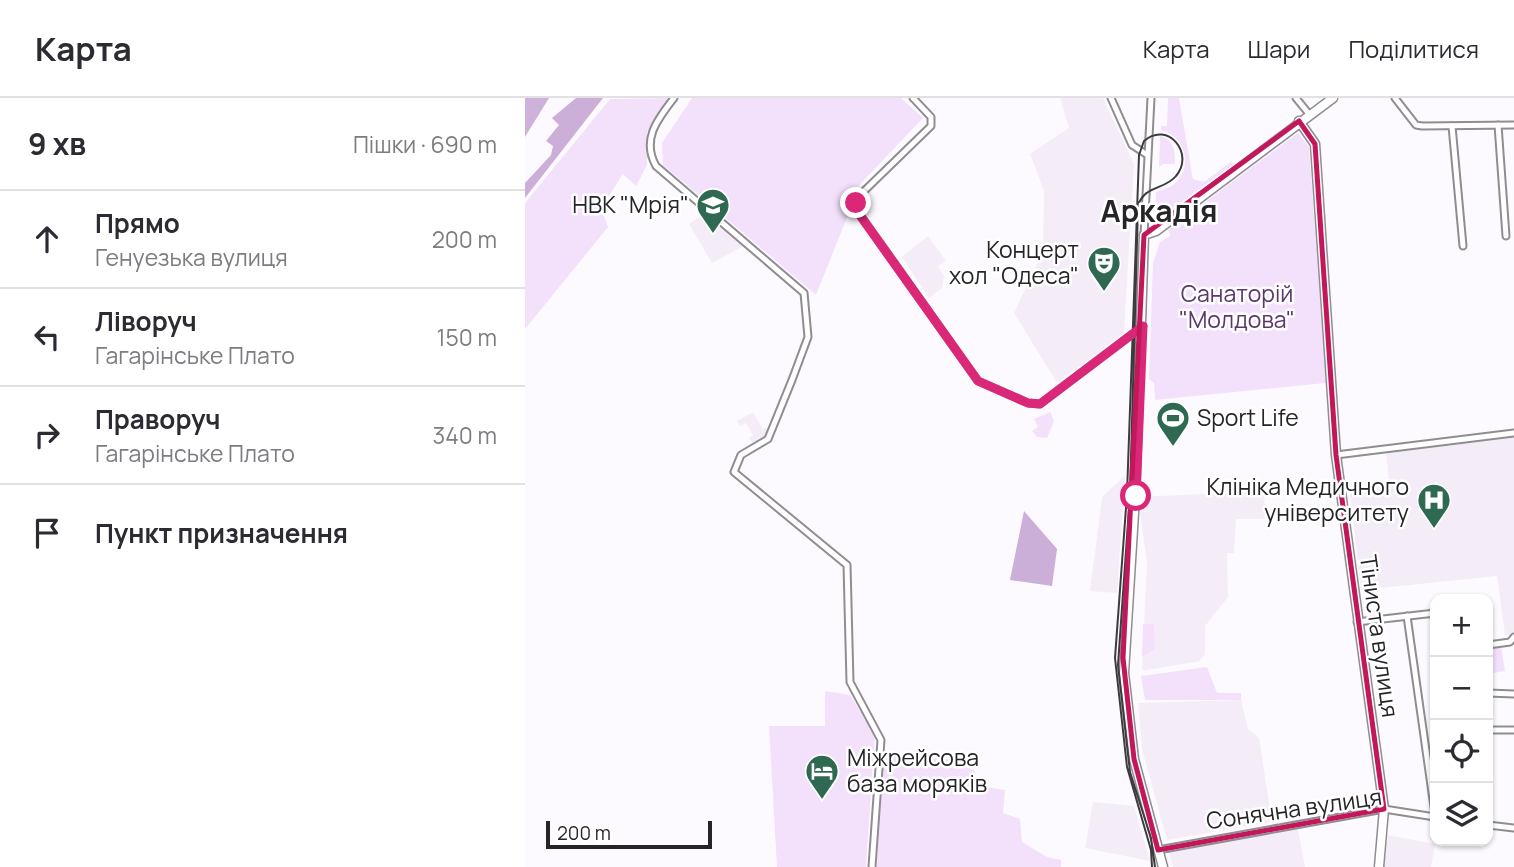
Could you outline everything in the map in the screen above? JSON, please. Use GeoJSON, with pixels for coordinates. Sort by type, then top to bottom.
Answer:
{"type":"FeatureCollection","features":[{"type":"Feature","properties":{"kind":"main road"},"geometry":{"type":"LineString","coordinates":[[1162,865],[1133,759],[1123,673],[1143,326],[1144,235],[1156,231],[1308,114],[1333,98]]}},
{"type":"Feature","properties":{"kind":"main road","name":"Тіниста вулиця"},"geometry":{"type":"LineString","coordinates":[[1299,121],[1315,144],[1336,454],[1384,809],[1379,867]]}},
{"type":"Feature","properties":{"kind":"street"},"geometry":{"type":"LineString","coordinates":[[674,98],[653,127],[650,143],[653,161],[662,173],[707,208],[804,293],[808,337],[792,380],[768,439],[741,455],[735,475],[844,559],[847,565],[850,682],[881,740],[872,867]]}},
{"type":"Feature","properties":{"kind":"street"},"geometry":{"type":"LineString","coordinates":[[913,98],[931,117],[932,125],[859,197],[856,209],[978,381],[1028,403],[1040,404],[1143,326]]}},
{"type":"Feature","properties":{"kind":"street"},"geometry":{"type":"LineString","coordinates":[[1111,98],[1132,145],[1146,151]]}},
{"type":"Feature","properties":{"kind":"street"},"geometry":{"type":"LineString","coordinates":[[1296,98],[1308,114]]}},
{"type":"Feature","properties":{"kind":"street"},"geometry":{"type":"LineString","coordinates":[[1395,98],[1416,125],[1514,125]]}},
{"type":"Feature","properties":{"kind":"street"},"geometry":{"type":"LineString","coordinates":[[1144,235],[1146,151],[1151,99]]}},
{"type":"Feature","properties":{"kind":"street"},"geometry":{"type":"LineString","coordinates":[[1498,125],[1506,236]]}},
{"type":"Feature","properties":{"kind":"street"},"geometry":{"type":"LineString","coordinates":[[1452,126],[1463,246]]}},
{"type":"Feature","properties":{"kind":"street"},"geometry":{"type":"LineString","coordinates":[[1336,454],[1514,433]]}},
{"type":"Feature","properties":{"kind":"street"},"geometry":{"type":"LineString","coordinates":[[1357,622],[1430,614]]}},
{"type":"Feature","properties":{"kind":"street"},"geometry":{"type":"LineString","coordinates":[[1407,616],[1430,783]]}},
{"type":"Feature","properties":{"kind":"street"},"geometry":{"type":"LineString","coordinates":[[1493,644],[1510,642],[1514,637]]}},
{"type":"Feature","properties":{"kind":"street"},"geometry":{"type":"LineString","coordinates":[[1493,693],[1514,694]]}},
{"type":"Feature","properties":{"kind":"street"},"geometry":{"type":"LineString","coordinates":[[1493,730],[1514,730]]}},
{"type":"Feature","properties":{"kind":"street","name":"Сонячна вулиця"},"geometry":{"type":"LineString","coordinates":[[1158,850],[1384,809],[1430,815]]}},
{"type":"Feature","properties":{"kind":"street"},"geometry":{"type":"LineString","coordinates":[[1493,826],[1514,828]]}},
{"type":"Feature","properties":{"kind":"highlighted area"},"geometry":{"type":"Polygon","coordinates":[[[1299,121],[1315,144],[1336,455],[1384,809],[1158,850],[1134,759],[1123,658],[1144,235],[1299,121]]]}},
{"type":"Feature","properties":{"kind":"shaded area"},"geometry":{"type":"Polygon","coordinates":[[[525,98],[549,98],[525,137],[525,98]]]}},
{"type":"Feature","properties":{"kind":"shaded area"},"geometry":{"type":"Polygon","coordinates":[[[576,98],[603,98],[525,198],[525,183],[551,155],[553,146],[546,141],[559,125],[552,118],[576,98]]]}},
{"type":"Feature","properties":{"kind":"shaded area"},"geometry":{"type":"Polygon","coordinates":[[[1060,98],[1103,98],[1134,164],[1124,333],[1057,383],[1014,313],[1043,251],[1044,191],[1030,154],[1069,128],[1060,98]]]}},
{"type":"Feature","properties":{"kind":"shaded area","name":"НВК \"Мрія\""},"geometry":{"type":"Polygon","coordinates":[[[705,213],[744,246],[712,263],[689,224],[705,213]]]}},
{"type":"Feature","properties":{"kind":"shaded area"},"geometry":{"type":"Polygon","coordinates":[[[928,236],[946,261],[938,266],[944,276],[942,288],[929,298],[902,257],[928,236]]]}},
{"type":"Feature","properties":{"kind":"shaded area"},"geometry":{"type":"Polygon","coordinates":[[[753,412],[763,429],[766,428],[769,433],[752,443],[749,438],[753,435],[746,423],[740,426],[737,421],[753,412]]]}},
{"type":"Feature","properties":{"kind":"shaded area","name":"Клініка Медичного університету"},"geometry":{"type":"Polygon","coordinates":[[[1514,437],[1514,634],[1505,635],[1497,576],[1361,590],[1349,487],[1389,482],[1386,451],[1514,437]]]}},
{"type":"Feature","properties":{"kind":"shaded area"},"geometry":{"type":"Polygon","coordinates":[[[1125,476],[1117,593],[1090,591],[1102,497],[1125,476]]]}},
{"type":"Feature","properties":{"kind":"shaded area"},"geometry":{"type":"Polygon","coordinates":[[[1264,491],[1265,519],[1236,519],[1234,553],[1227,553],[1228,597],[1205,626],[1205,654],[1200,661],[1142,671],[1147,562],[1138,497],[1264,491]]]}},
{"type":"Feature","properties":{"kind":"shaded area"},"geometry":{"type":"Polygon","coordinates":[[[1024,511],[1057,549],[1052,586],[1010,580],[1024,511]]]}},
{"type":"Feature","properties":{"kind":"shaded area"},"geometry":{"type":"Polygon","coordinates":[[[1241,700],[1248,729],[1259,738],[1272,822],[1167,840],[1142,749],[1138,703],[1241,700]]]}},
{"type":"Feature","properties":{"kind":"shaded area"},"geometry":{"type":"Polygon","coordinates":[[[1093,802],[1134,806],[1150,861],[1085,848],[1093,802]]]}},
{"type":"Feature","properties":{"kind":"shaded area"},"geometry":{"type":"Polygon","coordinates":[[[1297,825],[1305,867],[1173,867],[1169,851],[1297,825]]]}},
{"type":"Feature","properties":{"kind":"shaded area"},"geometry":{"type":"Polygon","coordinates":[[[1388,835],[1435,846],[1431,867],[1384,867],[1388,835]]]}},
{"type":"Feature","properties":{"kind":"green space"},"geometry":{"type":"Polygon","coordinates":[[[669,98],[647,132],[647,165],[636,186],[623,174],[601,208],[608,227],[525,329],[525,203],[610,99],[669,98]]]}},
{"type":"Feature","properties":{"kind":"green space"},"geometry":{"type":"Polygon","coordinates":[[[692,98],[901,98],[923,118],[847,198],[848,215],[816,295],[663,165],[662,143],[692,98]]]}},
{"type":"Feature","properties":{"kind":"green space"},"geometry":{"type":"Polygon","coordinates":[[[1168,98],[1179,98],[1193,179],[1204,182],[1231,162],[1234,164],[1155,221],[1156,192],[1174,184],[1181,175],[1185,159],[1181,144],[1169,133],[1161,130],[1161,126],[1167,126],[1168,98]]]}},
{"type":"Feature","properties":{"kind":"green space","name":"Санаторій \"Молдова\""},"geometry":{"type":"Polygon","coordinates":[[[1298,133],[1309,147],[1326,383],[1155,400],[1154,383],[1149,379],[1153,263],[1160,242],[1170,236],[1169,229],[1298,133]]]}},
{"type":"Feature","properties":{"kind":"green space"},"geometry":{"type":"Polygon","coordinates":[[[1160,136],[1171,143],[1175,164],[1163,164],[1159,167],[1160,136]]]}},
{"type":"Feature","properties":{"kind":"green space"},"geometry":{"type":"Polygon","coordinates":[[[1050,412],[1054,421],[1047,438],[1037,437],[1032,431],[1038,427],[1034,419],[1050,412]]]}},
{"type":"Feature","properties":{"kind":"green space"},"geometry":{"type":"Polygon","coordinates":[[[1143,624],[1154,624],[1155,649],[1142,657],[1143,624]]]}},
{"type":"Feature","properties":{"kind":"green space"},"geometry":{"type":"Polygon","coordinates":[[[1501,646],[1505,671],[1493,673],[1493,647],[1501,646]]]}},
{"type":"Feature","properties":{"kind":"green space"},"geometry":{"type":"Polygon","coordinates":[[[1207,667],[1217,693],[1241,693],[1241,700],[1145,700],[1141,676],[1207,667]]]}},
{"type":"Feature","properties":{"kind":"green space","name":"Міжрейсова база моряків"},"geometry":{"type":"Polygon","coordinates":[[[825,691],[850,695],[875,734],[866,867],[777,867],[769,726],[825,726],[825,691]]]}},
{"type":"Feature","properties":{"kind":"green space"},"geometry":{"type":"Polygon","coordinates":[[[883,752],[954,760],[975,771],[973,785],[1005,790],[1003,813],[1020,819],[1022,842],[1047,857],[1061,860],[1061,867],[877,867],[883,752]]]}},
{"type":"Feature","properties":{"kind":"tram line"},"geometry":{"type":"LineString","coordinates":[[1152,867],[1151,850],[1127,767],[1115,658],[1127,494],[1139,155],[1144,141],[1162,135],[1176,142],[1182,158],[1176,176],[1145,194],[1138,206],[1130,494],[1118,665],[1130,772],[1151,838],[1155,867]]}},
{"type":"Feature","properties":{"kind":"place","name":"НВК \"Мрія\""},"geometry":{"type":"Point","coordinates":[713,235]}},
{"type":"Feature","properties":{"kind":"place","name":"Концерт хол \"Одеса\""},"geometry":{"type":"Point","coordinates":[1104,293]}},
{"type":"Feature","properties":{"kind":"place","name":"Sport Life"},"geometry":{"type":"Point","coordinates":[1173,448]}},
{"type":"Feature","properties":{"kind":"place","name":"Клініка Медичного університету"},"geometry":{"type":"Point","coordinates":[1434,530]}},
{"type":"Feature","properties":{"kind":"place","name":"Міжрейсова база моряків"},"geometry":{"type":"Point","coordinates":[822,801]}},
{"type":"Feature","properties":{"kind":"district","name":"Аркадія"},"geometry":{"type":"Point","coordinates":[1159,212]}},
{"type":"Feature","properties":{"kind":"route"},"geometry":{"type":"LineString","coordinates":[[856,203],[859,214],[961,360],[982,384],[1028,403],[1040,404],[1143,326],[1136,496]]}}]}
